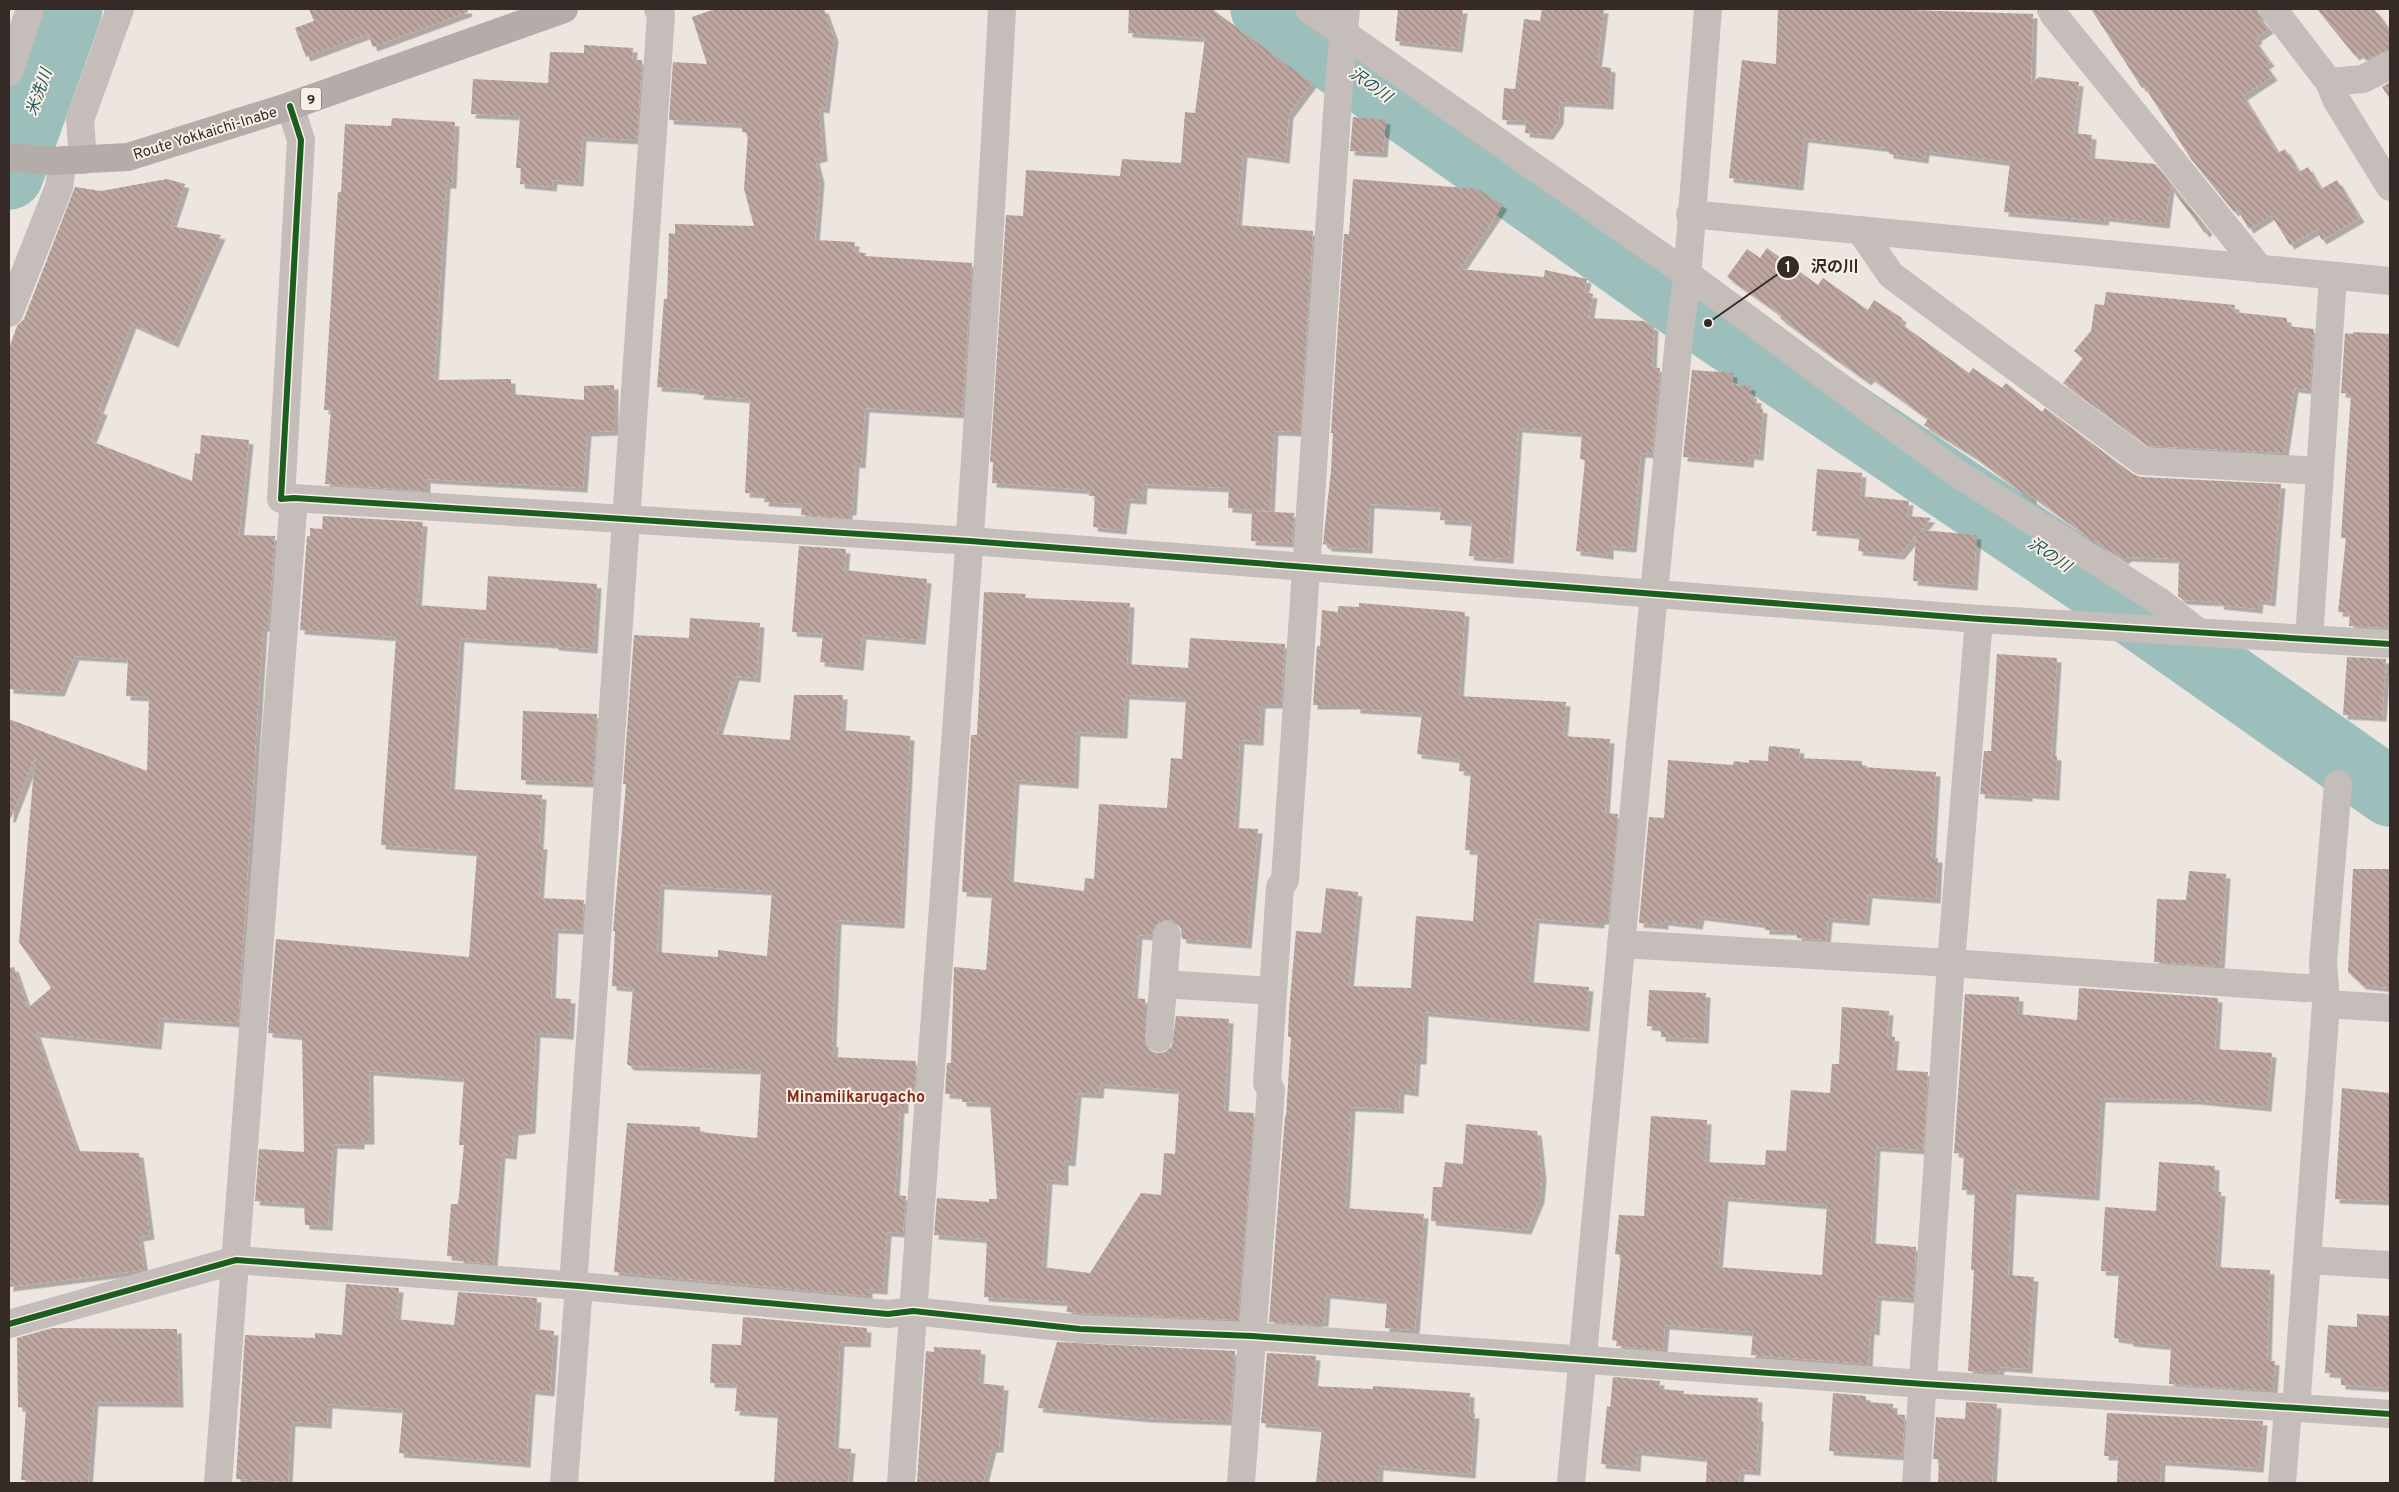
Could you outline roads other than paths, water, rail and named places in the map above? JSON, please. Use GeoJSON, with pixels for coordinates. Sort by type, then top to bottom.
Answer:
{"type":"FeatureCollection","features":[{"type":"Feature","properties":{"kind":"main road","name":"Route Yokkaichi-Inabe"},"geometry":{"type":"LineString","coordinates":[[9,157],[66,160],[128,157],[290,106],[564,9]]}},
{"type":"Feature","properties":{"kind":"street"},"geometry":{"type":"LineString","coordinates":[[9,72],[30,9]]}},
{"type":"Feature","properties":{"kind":"street"},"geometry":{"type":"LineString","coordinates":[[9,313],[59,187],[66,160],[120,9]]}},
{"type":"Feature","properties":{"kind":"street"},"geometry":{"type":"LineString","coordinates":[[564,1483],[661,15],[658,9]]}},
{"type":"Feature","properties":{"kind":"street"},"geometry":{"type":"LineString","coordinates":[[901,1483],[970,541],[990,248],[1002,9]]}},
{"type":"Feature","properties":{"kind":"street"},"geometry":{"type":"LineString","coordinates":[[1309,9],[1345,28],[1955,472],[2159,601],[2196,631]]}},
{"type":"Feature","properties":{"kind":"street"},"geometry":{"type":"LineString","coordinates":[[1571,1483],[1654,593],[1680,329],[1687,277],[1690,214],[1708,9]]}},
{"type":"Feature","properties":{"kind":"street"},"geometry":{"type":"LineString","coordinates":[[2051,9],[2260,269]]}},
{"type":"Feature","properties":{"kind":"street"},"geometry":{"type":"LineString","coordinates":[[2273,9],[2329,82],[2337,101],[2390,187]]}},
{"type":"Feature","properties":{"kind":"street"},"geometry":{"type":"LineString","coordinates":[[1240,1483],[1271,1090],[1267,1083],[1280,887],[1285,880],[1308,568],[1339,84],[1345,28]]}},
{"type":"Feature","properties":{"kind":"street"},"geometry":{"type":"LineString","coordinates":[[2329,82],[2362,79],[2390,65]]}},
{"type":"Feature","properties":{"kind":"street"},"geometry":{"type":"LineString","coordinates":[[290,106],[301,140],[281,499],[294,498],[627,518],[970,541],[1979,619],[2390,644]]}},
{"type":"Feature","properties":{"kind":"street"},"geometry":{"type":"LineString","coordinates":[[1690,214],[2390,281]]}},
{"type":"Feature","properties":{"kind":"street"},"geometry":{"type":"LineString","coordinates":[[1860,230],[1891,275],[2142,461],[2320,472]]}},
{"type":"Feature","properties":{"kind":"street"},"geometry":{"type":"LineString","coordinates":[[2309,639],[2334,276]]}},
{"type":"Feature","properties":{"kind":"street"},"geometry":{"type":"LineString","coordinates":[[218,1483],[294,498]]}},
{"type":"Feature","properties":{"kind":"street"},"geometry":{"type":"LineString","coordinates":[[1916,1483],[1951,963],[1979,619]]}},
{"type":"Feature","properties":{"kind":"street"},"geometry":{"type":"LineString","coordinates":[[2282,1483],[2292,1408],[2307,1260],[2326,995],[2323,962],[2338,784]]}},
{"type":"Feature","properties":{"kind":"street"},"geometry":{"type":"LineString","coordinates":[[1159,1038],[1167,935]]}},
{"type":"Feature","properties":{"kind":"street"},"geometry":{"type":"LineString","coordinates":[[1621,944],[1951,963],[2304,988],[2326,995],[2390,1008]]}},
{"type":"Feature","properties":{"kind":"street"},"geometry":{"type":"LineString","coordinates":[[1163,984],[1273,991]]}},
{"type":"Feature","properties":{"kind":"street"},"geometry":{"type":"LineString","coordinates":[[9,1324],[236,1260],[576,1286],[888,1314],[913,1311],[1080,1329],[1252,1336],[1924,1384],[2390,1414]]}},
{"type":"Feature","properties":{"kind":"street"},"geometry":{"type":"LineString","coordinates":[[2307,1260],[2390,1265]]}},
{"type":"Feature","properties":{"kind":"waterway","name":"米洗川"},"geometry":{"type":"LineString","coordinates":[[9,175],[68,9]]}},
{"type":"Feature","properties":{"kind":"waterway","name":"沢の川"},"geometry":{"type":"LineString","coordinates":[[1265,9],[1708,323],[2084,577],[2390,792]]}},
{"type":"Feature","properties":{"kind":"place","name":"沢の川"},"geometry":{"type":"Point","coordinates":[1708,323]}},
{"type":"Feature","properties":{"kind":"district","name":"Minamiikarugacho"},"geometry":{"type":"Point","coordinates":[856,1096]}}]}
